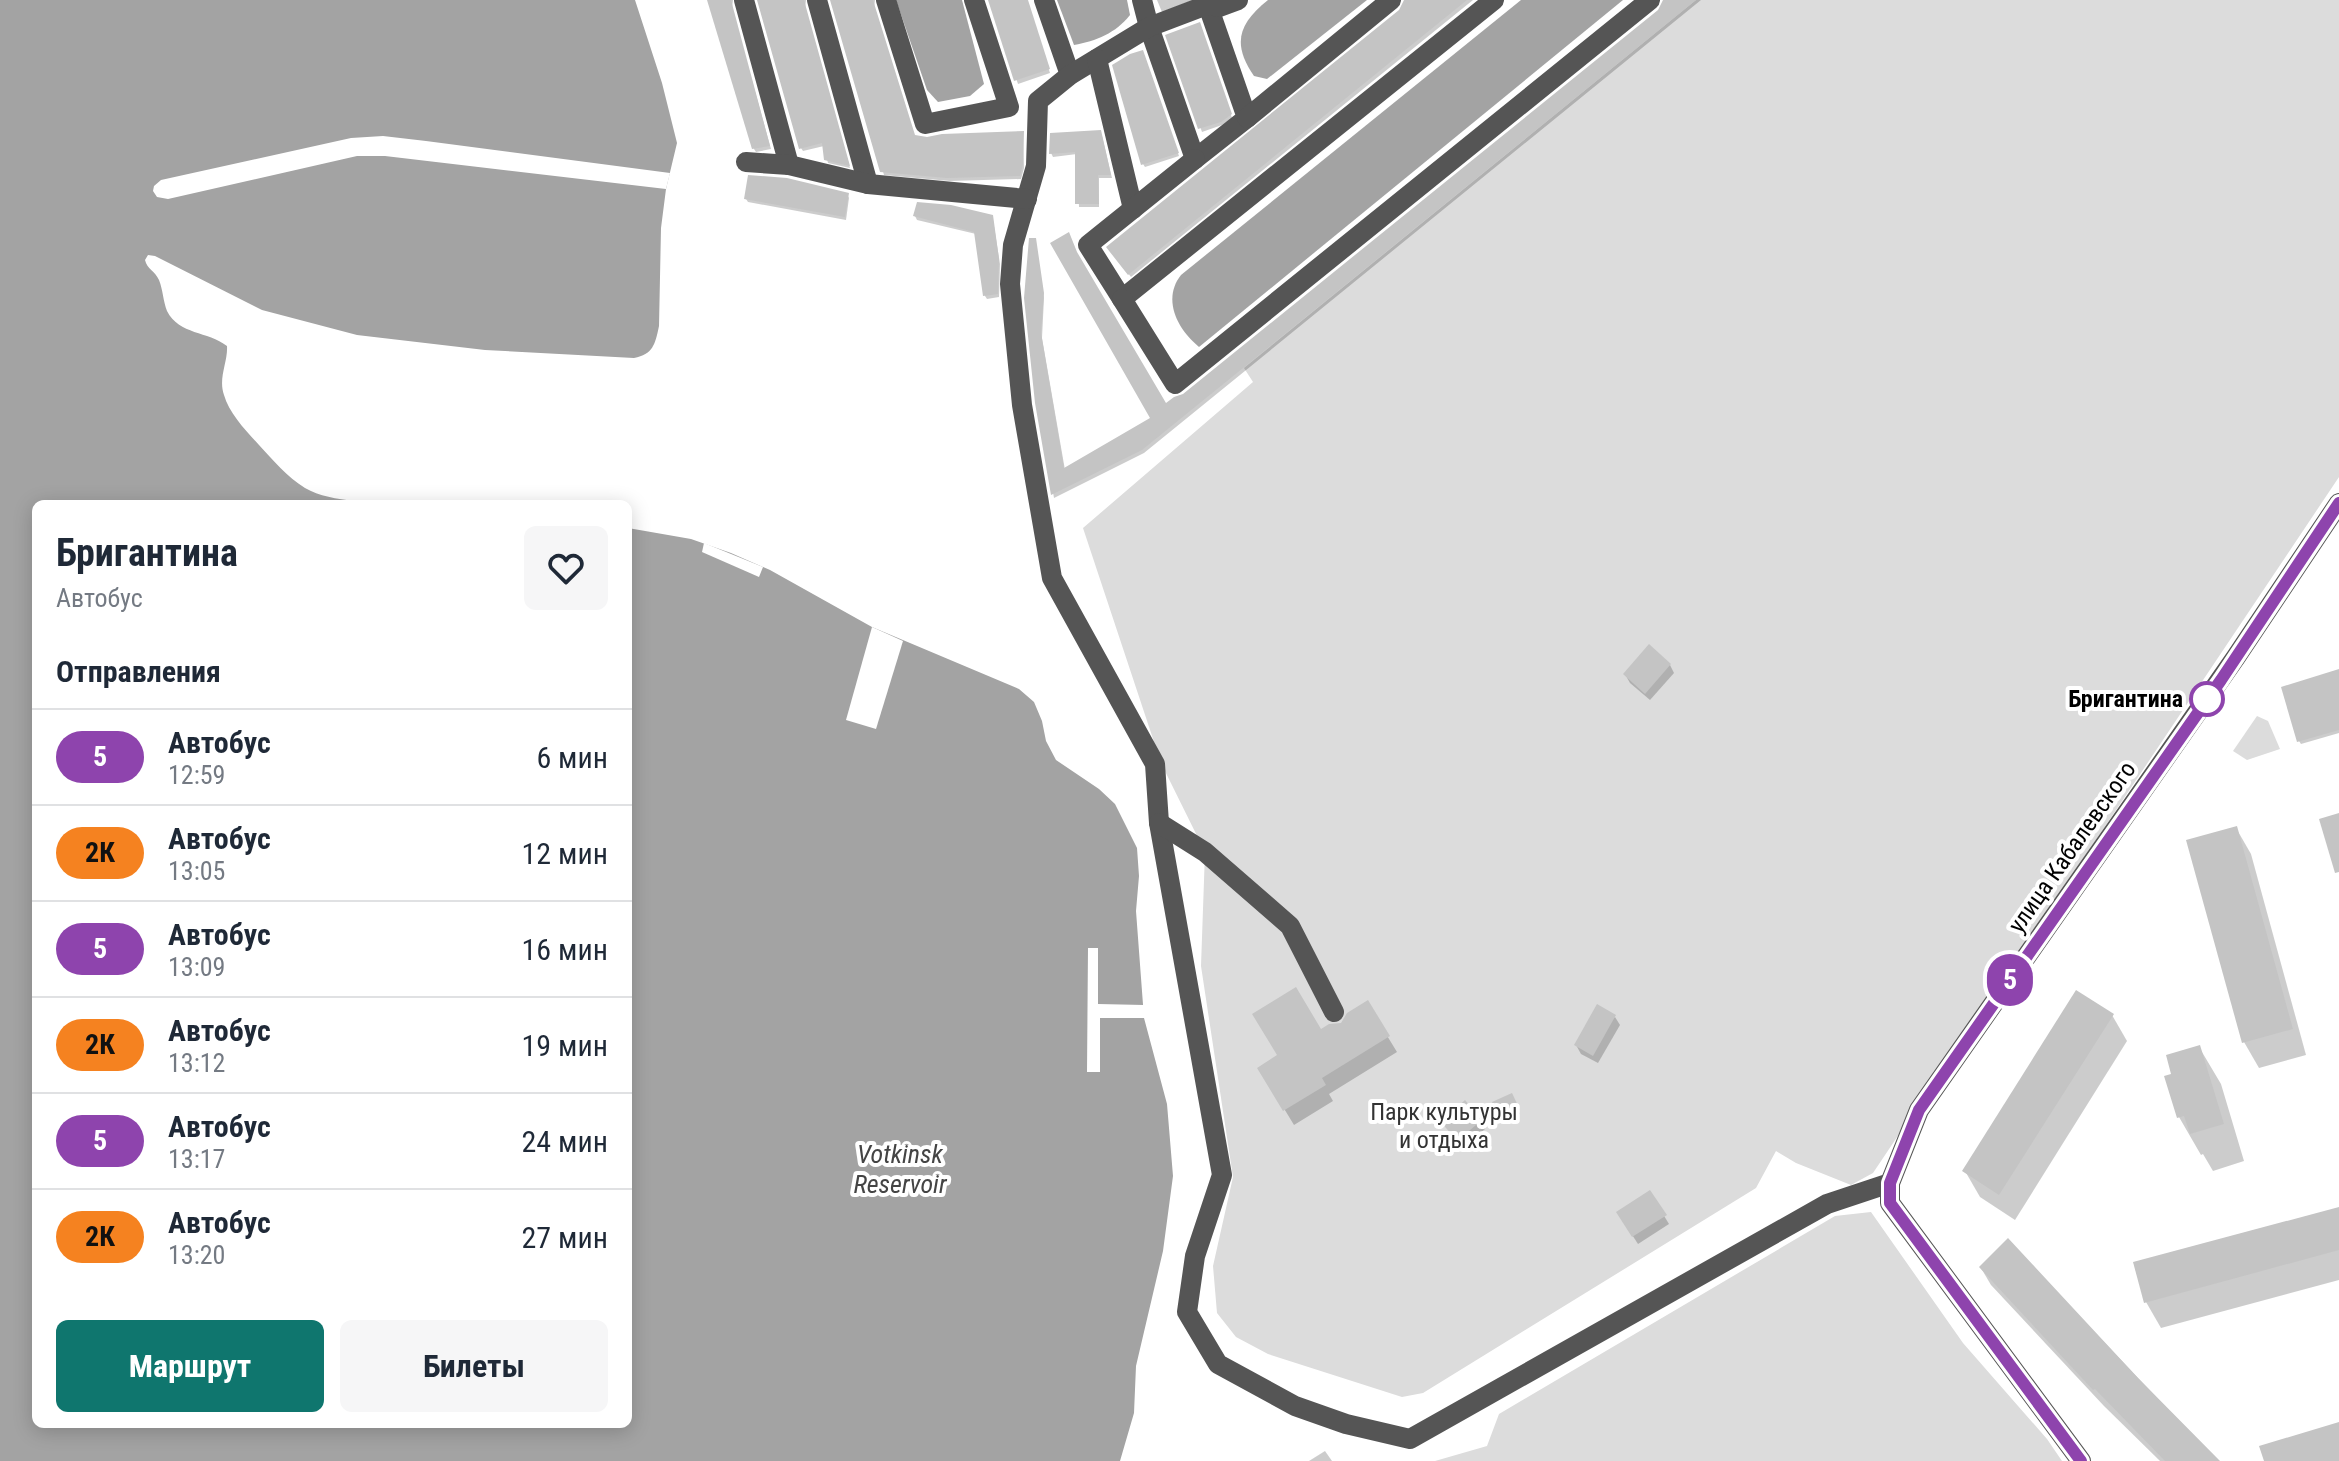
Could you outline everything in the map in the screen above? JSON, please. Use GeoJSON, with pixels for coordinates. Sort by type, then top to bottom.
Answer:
{"type":"FeatureCollection","features":[{"type":"Feature","properties":{"kind":"street"},"geometry":{"type":"LineString","coordinates":[[744,0],[789,165]]}},
{"type":"Feature","properties":{"kind":"street"},"geometry":{"type":"LineString","coordinates":[[817,0],[868,184]]}},
{"type":"Feature","properties":{"kind":"street"},"geometry":{"type":"LineString","coordinates":[[886,0],[925,124],[1038,101],[1070,75],[1149,27],[1207,3],[1219,7],[1238,0]]}},
{"type":"Feature","properties":{"kind":"street"},"geometry":{"type":"LineString","coordinates":[[974,0],[1009,107]]}},
{"type":"Feature","properties":{"kind":"street"},"geometry":{"type":"LineString","coordinates":[[1044,0],[1070,75]]}},
{"type":"Feature","properties":{"kind":"street"},"geometry":{"type":"LineString","coordinates":[[1142,0],[1195,159]]}},
{"type":"Feature","properties":{"kind":"street"},"geometry":{"type":"LineString","coordinates":[[1391,0],[1088,245],[1175,384],[1650,0]]}},
{"type":"Feature","properties":{"kind":"street"},"geometry":{"type":"LineString","coordinates":[[1122,299],[1494,0]]}},
{"type":"Feature","properties":{"kind":"street"},"geometry":{"type":"LineString","coordinates":[[1207,3],[1247,118]]}},
{"type":"Feature","properties":{"kind":"street"},"geometry":{"type":"LineString","coordinates":[[1097,59],[1133,209]]}},
{"type":"Feature","properties":{"kind":"street"},"geometry":{"type":"LineString","coordinates":[[1038,101],[1036,166],[1013,245],[1010,284],[1022,405],[1052,578],[1155,764],[1159,823],[1222,1175],[1195,1256],[1187,1312],[1218,1364],[1295,1406],[1346,1424],[1410,1439],[1827,1204],[1890,1183],[1890,1203],[2081,1461]]}},
{"type":"Feature","properties":{"kind":"street"},"geometry":{"type":"LineString","coordinates":[[746,162],[789,165],[868,184],[1027,199]]}},
{"type":"Feature","properties":{"kind":"street","name":"улица Кабалевского"},"geometry":{"type":"LineString","coordinates":[[1890,1183],[1919,1110],[2229,668],[2339,503]]}},
{"type":"Feature","properties":{"kind":"street"},"geometry":{"type":"LineString","coordinates":[[1159,823],[1205,852],[1290,926],[1334,1012]]}},
{"type":"Feature","properties":{"kind":"green space","name":"Парк культуры и отдыха"},"geometry":{"type":"Polygon","coordinates":[[[1696,0],[2339,0],[2339,477],[1873,1173],[1851,1185],[1796,1163],[1776,1151],[1756,1188],[1423,1393],[1402,1397],[1268,1354],[1236,1337],[1217,1313],[1213,1266],[1233,1177],[1201,966],[1205,852],[1161,763],[1083,528],[1253,382],[1244,368],[1696,0]]]}},
{"type":"Feature","properties":{"kind":"green space"},"geometry":{"type":"Polygon","coordinates":[[[2257,716],[2268,721],[2280,749],[2247,760],[2233,751],[2257,716]]]}},
{"type":"Feature","properties":{"kind":"green space"},"geometry":{"type":"Polygon","coordinates":[[[1871,1212],[1963,1343],[2047,1439],[2062,1461],[1435,1461],[1487,1446],[1499,1414],[1835,1216],[1871,1212]]]}},
{"type":"Feature","properties":{"kind":"water","name":"Votkinsk Reservoir"},"geometry":{"type":"Polygon","coordinates":[[[0,0],[635,0],[662,83],[677,143],[661,228],[659,326],[652,348],[645,354],[634,358],[485,350],[357,335],[262,310],[148,255],[145,260],[147,266],[159,280],[172,319],[186,329],[227,346],[222,389],[226,402],[244,428],[286,474],[305,488],[328,497],[348,500],[32,500],[32,1428],[632,1428],[632,529],[691,539],[731,553],[770,570],[872,627],[1019,689],[1034,702],[1046,741],[1056,760],[1099,789],[1115,804],[1137,848],[1139,876],[1136,911],[1144,1018],[1167,1104],[1173,1176],[1163,1251],[1136,1366],[1134,1413],[1120,1461],[0,1461],[0,0]]]}},
{"type":"Feature","properties":{"kind":"water"},"geometry":{"type":"Polygon","coordinates":[[[896,0],[962,0],[984,84],[970,96],[938,102],[927,90],[896,0]]]}},
{"type":"Feature","properties":{"kind":"water"},"geometry":{"type":"Polygon","coordinates":[[[1057,0],[1127,0],[1130,15],[1105,35],[1074,45],[1057,0]]]}},
{"type":"Feature","properties":{"kind":"water"},"geometry":{"type":"Polygon","coordinates":[[[1268,0],[1367,0],[1267,79],[1254,76],[1241,44],[1245,26],[1268,0]]]}},
{"type":"Feature","properties":{"kind":"water"},"geometry":{"type":"Polygon","coordinates":[[[1521,0],[1623,0],[1199,347],[1191,340],[1179,323],[1173,304],[1175,284],[1181,275],[1521,0]]]}},
{"type":"Feature","properties":{"kind":"pier"},"geometry":{"type":"Polygon","coordinates":[[[383,136],[670,173],[666,189],[385,156],[357,156],[168,199],[157,197],[153,191],[161,180],[351,138],[383,136]]]}},
{"type":"Feature","properties":{"kind":"pier"},"geometry":{"type":"Polygon","coordinates":[[[704,543],[763,567],[759,577],[702,552],[704,543]]]}},
{"type":"Feature","properties":{"kind":"pier"},"geometry":{"type":"Polygon","coordinates":[[[872,627],[903,641],[876,729],[846,720],[872,627]]]}},
{"type":"Feature","properties":{"kind":"pier"},"geometry":{"type":"Polygon","coordinates":[[[1088,948],[1098,948],[1098,1004],[1144,1005],[1144,1018],[1100,1018],[1100,1072],[1087,1072],[1088,948]]]}},
{"type":"Feature","properties":{"kind":"building"},"geometry":{"type":"Polygon","coordinates":[[[707,0],[731,0],[770,146],[752,149],[707,0]]]}},
{"type":"Feature","properties":{"kind":"building"},"geometry":{"type":"Polygon","coordinates":[[[757,0],[804,0],[850,166],[824,160],[822,143],[799,149],[757,0]]]}},
{"type":"Feature","properties":{"kind":"building"},"geometry":{"type":"Polygon","coordinates":[[[830,0],[873,0],[915,135],[927,137],[1024,131],[1020,176],[947,178],[880,172],[830,0]]]}},
{"type":"Feature","properties":{"kind":"building"},"geometry":{"type":"Polygon","coordinates":[[[988,0],[1028,0],[1050,69],[1014,81],[988,0]]]}},
{"type":"Feature","properties":{"kind":"building"},"geometry":{"type":"Polygon","coordinates":[[[1404,0],[1467,0],[1128,275],[1106,247],[1399,10],[1404,0]]]}},
{"type":"Feature","properties":{"kind":"building"},"geometry":{"type":"Polygon","coordinates":[[[1663,0],[1696,0],[1142,450],[1051,495],[1035,403],[1024,298],[1029,238],[1036,238],[1044,293],[1041,333],[1064,468],[1150,418],[1050,243],[1069,232],[1077,252],[1166,403],[1183,394],[1658,10],[1663,0]]]}},
{"type":"Feature","properties":{"kind":"building"},"geometry":{"type":"Polygon","coordinates":[[[1200,22],[1232,114],[1221,122],[1198,129],[1165,35],[1200,22]]]}},
{"type":"Feature","properties":{"kind":"building"},"geometry":{"type":"Polygon","coordinates":[[[1143,50],[1179,153],[1141,165],[1112,65],[1143,50]]]}},
{"type":"Feature","properties":{"kind":"building"},"geometry":{"type":"Polygon","coordinates":[[[1101,130],[1111,175],[1098,175],[1099,204],[1075,204],[1075,152],[1049,154],[1050,133],[1101,130]]]}},
{"type":"Feature","properties":{"kind":"building"},"geometry":{"type":"Polygon","coordinates":[[[748,175],[787,178],[849,193],[845,217],[744,199],[748,175]]]}},
{"type":"Feature","properties":{"kind":"building"},"geometry":{"type":"Polygon","coordinates":[[[917,202],[951,205],[993,215],[999,259],[998,294],[983,296],[974,232],[913,216],[917,202]]]}},
{"type":"Feature","properties":{"kind":"building"},"geometry":{"type":"Polygon","coordinates":[[[1649,644],[1671,664],[1645,694],[1623,674],[1649,644]]]}},
{"type":"Feature","properties":{"kind":"building"},"geometry":{"type":"Polygon","coordinates":[[[2339,669],[2339,730],[2297,742],[2281,687],[2339,669]]]}},
{"type":"Feature","properties":{"kind":"building"},"geometry":{"type":"Polygon","coordinates":[[[2339,813],[2339,872],[2335,873],[2319,819],[2339,813]]]}},
{"type":"Feature","properties":{"kind":"building"},"geometry":{"type":"Polygon","coordinates":[[[2237,826],[2293,1029],[2242,1043],[2186,840],[2237,826]]]}},
{"type":"Feature","properties":{"kind":"building"},"geometry":{"type":"Polygon","coordinates":[[[1296,987],[1321,1029],[1329,1024],[1341,1023],[1347,1013],[1368,1000],[1390,1036],[1322,1078],[1326,1085],[1283,1111],[1257,1068],[1277,1055],[1252,1014],[1296,987]]]}},
{"type":"Feature","properties":{"kind":"building"},"geometry":{"type":"Polygon","coordinates":[[[2076,990],[2114,1014],[1999,1195],[1962,1171],[2076,990]]]}},
{"type":"Feature","properties":{"kind":"building"},"geometry":{"type":"Polygon","coordinates":[[[1597,1004],[1616,1015],[1593,1056],[1574,1045],[1597,1004]]]}},
{"type":"Feature","properties":{"kind":"building"},"geometry":{"type":"Polygon","coordinates":[[[2200,1045],[2224,1124],[2190,1134],[2184,1116],[2177,1118],[2164,1076],[2171,1074],[2166,1055],[2200,1045]]]}},
{"type":"Feature","properties":{"kind":"building"},"geometry":{"type":"Polygon","coordinates":[[[1512,1093],[1520,1110],[1499,1119],[1492,1102],[1512,1093]]]}},
{"type":"Feature","properties":{"kind":"building"},"geometry":{"type":"Polygon","coordinates":[[[1465,1100],[1482,1120],[1457,1141],[1441,1122],[1465,1100]]]}},
{"type":"Feature","properties":{"kind":"building"},"geometry":{"type":"Polygon","coordinates":[[[1650,1190],[1667,1215],[1632,1237],[1616,1212],[1650,1190]]]}},
{"type":"Feature","properties":{"kind":"building"},"geometry":{"type":"Polygon","coordinates":[[[2339,1207],[2339,1250],[2144,1303],[2133,1262],[2339,1207]]]}},
{"type":"Feature","properties":{"kind":"building"},"geometry":{"type":"Polygon","coordinates":[[[2008,1238],[2220,1461],[2165,1461],[2093,1390],[1979,1267],[2008,1238]]]}},
{"type":"Feature","properties":{"kind":"building"},"geometry":{"type":"Polygon","coordinates":[[[2339,1422],[2339,1461],[2264,1461],[2259,1446],[2339,1422]]]}},
{"type":"Feature","properties":{"kind":"bus line","name":"5"},"geometry":{"type":"LineString","coordinates":[[2081,1461],[1890,1203],[1890,1183],[1919,1110],[2221,680],[2339,503]]}},
{"type":"Feature","properties":{"kind":"place","name":"Бригантина"},"geometry":{"type":"Point","coordinates":[2207,699]}}]}
